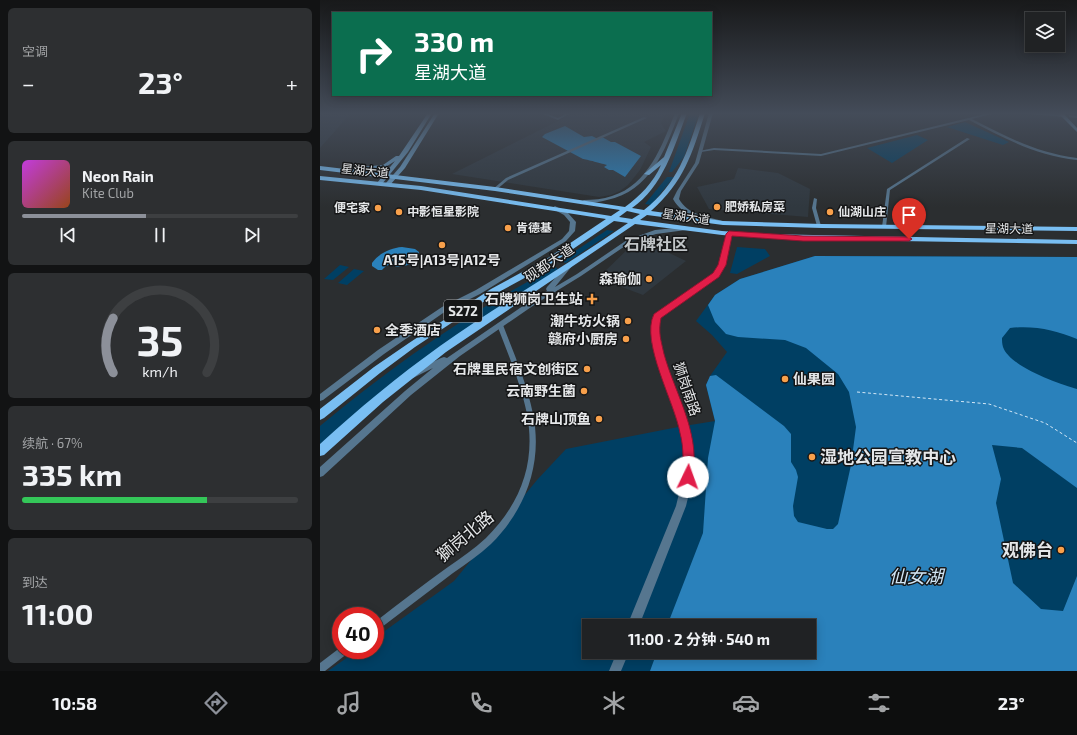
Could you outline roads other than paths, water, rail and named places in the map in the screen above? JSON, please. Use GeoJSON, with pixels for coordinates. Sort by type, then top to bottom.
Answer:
{"type":"FeatureCollection","features":[{"type":"Feature","properties":{"kind":"main road"},"geometry":{"type":"LineString","coordinates":[[380,183],[388,175],[410,144]]}},
{"type":"Feature","properties":{"kind":"main road"},"geometry":{"type":"LineString","coordinates":[[388,184],[396,176],[417,144]]}},
{"type":"Feature","properties":{"kind":"main road","name":"砚都大道"},"geometry":{"type":"LineString","coordinates":[[320,415],[377,370],[412,345],[477,302],[551,260],[627,209],[646,192],[661,172],[673,144]]}},
{"type":"Feature","properties":{"kind":"main road","name":"砚都大道"},"geometry":{"type":"LineString","coordinates":[[320,451],[357,417],[445,348],[646,213],[666,193],[674,174],[692,146]]}},
{"type":"Feature","properties":{"kind":"main road"},"geometry":{"type":"LineString","coordinates":[[350,170],[384,166],[406,151],[413,150]]}},
{"type":"Feature","properties":{"kind":"main road"},"geometry":{"type":"LineString","coordinates":[[647,174],[669,156]]}},
{"type":"Feature","properties":{"kind":"main road","name":"星湖大道"},"geometry":{"type":"LineString","coordinates":[[320,168],[350,170],[495,189],[646,213],[723,223],[819,226],[1077,229]]}},
{"type":"Feature","properties":{"kind":"main road"},"geometry":{"type":"LineString","coordinates":[[661,172],[674,174]]}},
{"type":"Feature","properties":{"kind":"main road","name":"星湖大道"},"geometry":{"type":"LineString","coordinates":[[320,178],[388,184],[543,206],[684,229],[729,234],[803,238],[1077,242]]}},
{"type":"Feature","properties":{"kind":"main road"},"geometry":{"type":"LineString","coordinates":[[543,206],[550,201],[548,197]]}},
{"type":"Feature","properties":{"kind":"main road"},"geometry":{"type":"LineString","coordinates":[[721,233],[717,229],[717,226],[723,223]]}},
{"type":"Feature","properties":{"kind":"main road"},"geometry":{"type":"LineString","coordinates":[[1036,229],[1046,241]]}},
{"type":"Feature","properties":{"kind":"main road"},"geometry":{"type":"LineString","coordinates":[[551,260],[569,266]]}},
{"type":"Feature","properties":{"kind":"street"},"geometry":{"type":"LineString","coordinates":[[495,189],[507,179],[585,144]]}},
{"type":"Feature","properties":{"kind":"street"},"geometry":{"type":"LineString","coordinates":[[584,202],[612,198],[624,194],[638,184],[647,174],[664,144]]}},
{"type":"Feature","properties":{"kind":"street"},"geometry":{"type":"LineString","coordinates":[[703,144],[697,163],[679,191],[676,199],[680,207],[687,212],[723,223]]}},
{"type":"Feature","properties":{"kind":"street"},"geometry":{"type":"LineString","coordinates":[[704,144],[714,149]]}},
{"type":"Feature","properties":{"kind":"street"},"geometry":{"type":"LineString","coordinates":[[701,152],[714,149],[821,155],[865,144]]}},
{"type":"Feature","properties":{"kind":"street"},"geometry":{"type":"LineString","coordinates":[[884,227],[888,190],[912,173],[959,144]]}},
{"type":"Feature","properties":{"kind":"street"},"geometry":{"type":"LineString","coordinates":[[1024,144],[1056,157],[1077,159]]}},
{"type":"Feature","properties":{"kind":"street"},"geometry":{"type":"LineString","coordinates":[[815,199],[814,208],[819,226]]}},
{"type":"Feature","properties":{"kind":"street"},"geometry":{"type":"LineString","coordinates":[[478,292],[569,236],[573,222],[566,214],[555,208]]}},
{"type":"Feature","properties":{"kind":"street"},"geometry":{"type":"LineString","coordinates":[[320,473],[408,393],[457,354],[535,301],[579,275],[629,241],[655,232],[684,229]]}},
{"type":"Feature","properties":{"kind":"street","name":"狮岗南路"},"geometry":{"type":"LineString","coordinates":[[636,619],[681,506],[688,477],[689,457],[685,431],[664,371],[656,340],[654,331],[657,317],[716,275],[722,265],[729,234]]}},
{"type":"Feature","properties":{"kind":"street"},"geometry":{"type":"LineString","coordinates":[[535,301],[554,284],[569,266]]}},
{"type":"Feature","properties":{"kind":"street"},"geometry":{"type":"LineString","coordinates":[[320,398],[354,371],[444,309],[478,292],[536,268]]}},
{"type":"Feature","properties":{"kind":"street","name":"獅岗北路"},"geometry":{"type":"LineString","coordinates":[[384,620],[473,554],[498,532],[514,511],[525,489],[531,465],[533,443],[530,416],[524,390],[500,325]]}},
{"type":"Feature","properties":{"kind":"street"},"geometry":{"type":"LineString","coordinates":[[401,382],[457,354]]}},
{"type":"Feature","properties":{"kind":"street"},"geometry":{"type":"LineString","coordinates":[[320,669],[333,659]]}},
{"type":"Feature","properties":{"kind":"street"},"geometry":{"type":"LineString","coordinates":[[616,671],[620,659]]}},
{"type":"Feature","properties":{"kind":"water"},"geometry":{"type":"Polygon","coordinates":[[[556,144],[619,144],[641,156],[625,177],[604,167],[607,165],[583,159],[556,144]]]}},
{"type":"Feature","properties":{"kind":"water"},"geometry":{"type":"Polygon","coordinates":[[[402,247],[415,249],[419,252],[414,262],[400,267],[389,265],[382,270],[378,270],[372,266],[375,259],[382,254],[402,247]]]}},
{"type":"Feature","properties":{"kind":"water","name":"仙女湖"},"geometry":{"type":"Polygon","coordinates":[[[815,256],[1077,257],[1077,339],[1053,331],[1019,327],[1010,328],[1002,338],[1002,343],[1007,354],[1024,367],[1047,379],[1077,389],[1077,488],[1022,448],[992,445],[1001,479],[996,503],[1013,583],[1041,609],[1063,611],[1077,576],[1077,671],[650,671],[654,659],[816,659],[816,619],[670,619],[703,533],[708,458],[715,421],[706,385],[710,376],[716,375],[784,426],[791,434],[791,462],[798,477],[793,506],[794,516],[798,522],[827,529],[833,529],[838,524],[851,465],[856,427],[849,392],[838,374],[806,348],[785,340],[738,337],[726,334],[715,322],[708,305],[715,295],[740,279],[815,256]]]}},
{"type":"Feature","properties":{"kind":"place","name":"肥娇私房菜"},"geometry":{"type":"Point","coordinates":[717,207]}},
{"type":"Feature","properties":{"kind":"place","name":"便宅家"},"geometry":{"type":"Point","coordinates":[378,208]}},
{"type":"Feature","properties":{"kind":"place","name":"中影恒星影院"},"geometry":{"type":"Point","coordinates":[399,212]}},
{"type":"Feature","properties":{"kind":"place","name":"仙湖山庄"},"geometry":{"type":"Point","coordinates":[830,212]}},
{"type":"Feature","properties":{"kind":"place","name":"肯德基"},"geometry":{"type":"Point","coordinates":[508,228]}},
{"type":"Feature","properties":{"kind":"place","name":"A15号|A13号|A12号"},"geometry":{"type":"Point","coordinates":[442,245]}},
{"type":"Feature","properties":{"kind":"place","name":"森瑜伽"},"geometry":{"type":"Point","coordinates":[649,279]}},
{"type":"Feature","properties":{"kind":"place","name":"石牌狮岗卫生站"},"geometry":{"type":"Point","coordinates":[592,299]}},
{"type":"Feature","properties":{"kind":"place","name":"潮牛坊火锅"},"geometry":{"type":"Point","coordinates":[628,321]}},
{"type":"Feature","properties":{"kind":"place","name":"全季酒店"},"geometry":{"type":"Point","coordinates":[377,330]}},
{"type":"Feature","properties":{"kind":"place","name":"赣府小厨房"},"geometry":{"type":"Point","coordinates":[626,339]}},
{"type":"Feature","properties":{"kind":"place","name":"石牌里民宿文创街区"},"geometry":{"type":"Point","coordinates":[587,369]}},
{"type":"Feature","properties":{"kind":"place","name":"仙果园"},"geometry":{"type":"Point","coordinates":[785,379]}},
{"type":"Feature","properties":{"kind":"place","name":"云南野生菌"},"geometry":{"type":"Point","coordinates":[584,391]}},
{"type":"Feature","properties":{"kind":"place","name":"石牌山顶鱼"},"geometry":{"type":"Point","coordinates":[599,419]}},
{"type":"Feature","properties":{"kind":"place","name":"湿地公园宣教中心"},"geometry":{"type":"Point","coordinates":[812,457]}},
{"type":"Feature","properties":{"kind":"place","name":"观佛台"},"geometry":{"type":"Point","coordinates":[1061,550]}},
{"type":"Feature","properties":{"kind":"district","name":"石牌社区"},"geometry":{"type":"Point","coordinates":[656,244]}}]}
